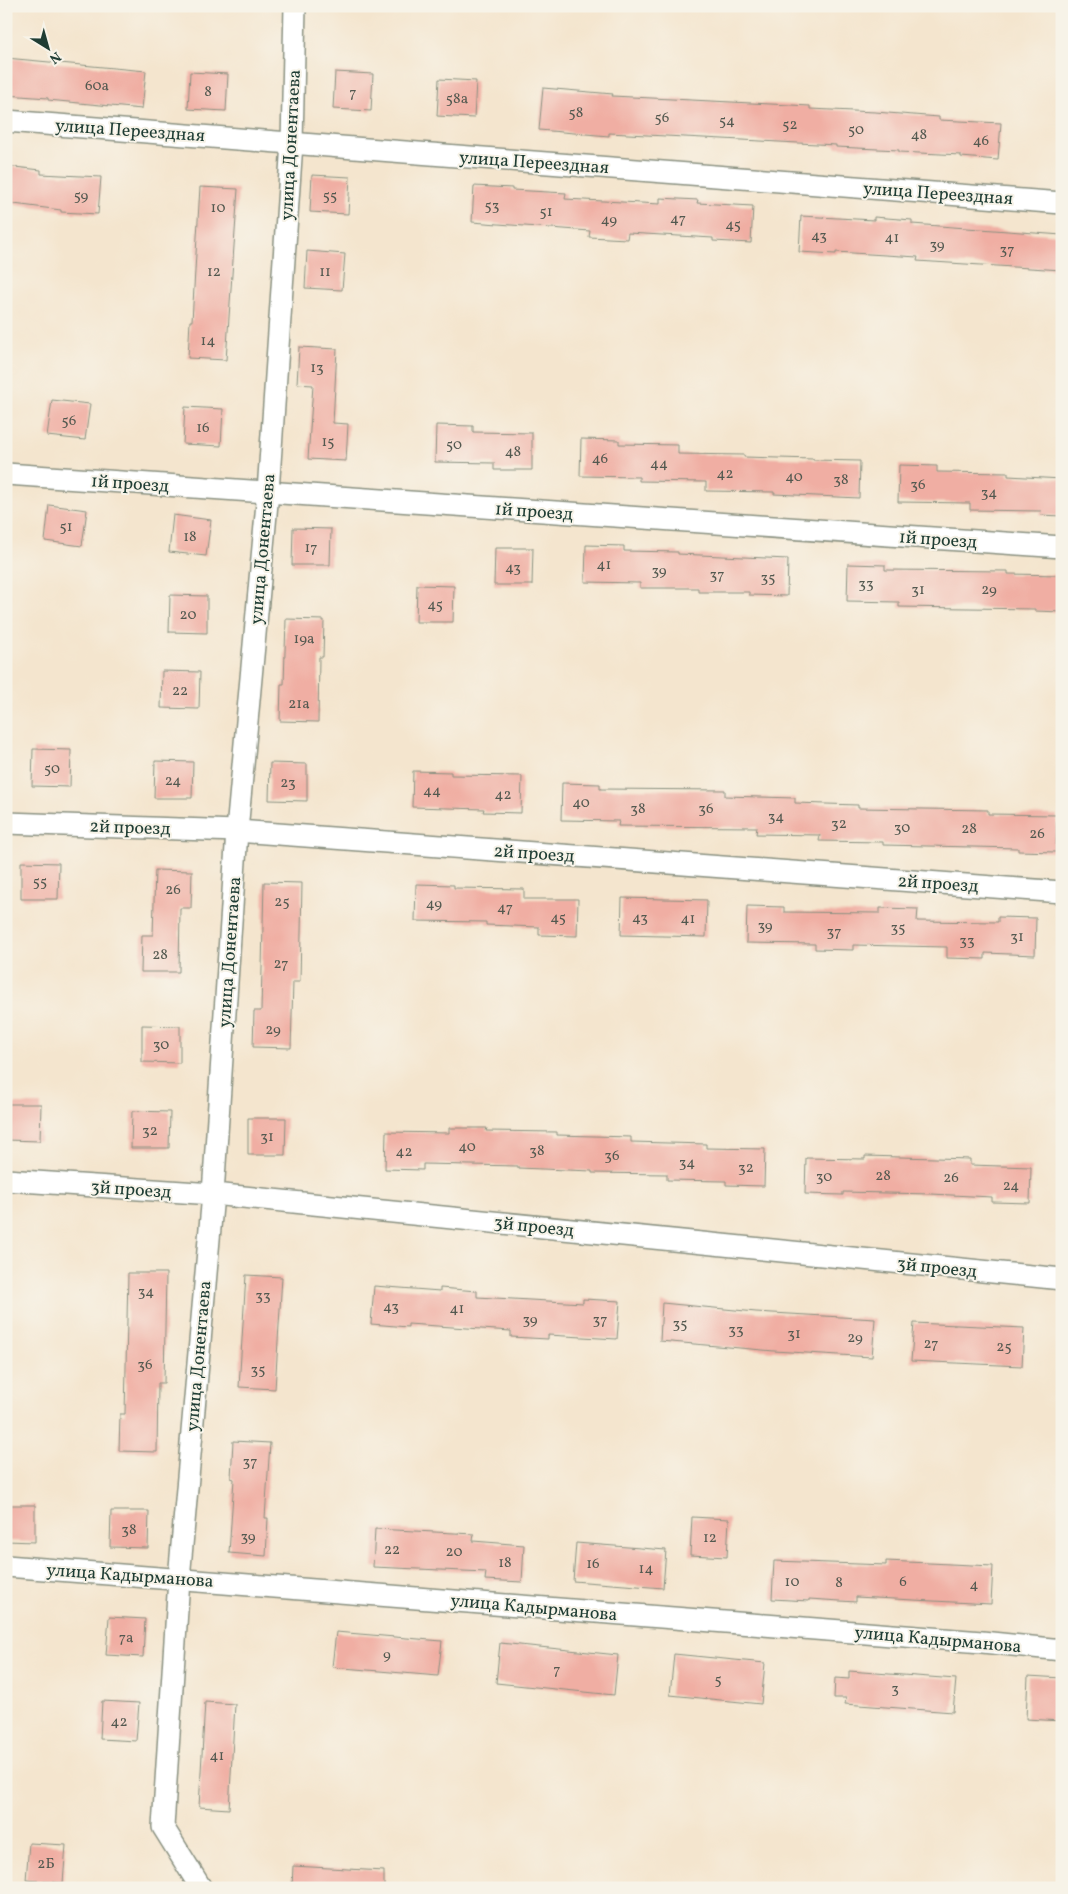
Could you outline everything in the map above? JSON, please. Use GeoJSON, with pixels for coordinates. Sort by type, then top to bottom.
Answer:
{"type":"FeatureCollection","features":[{"type":"Feature","properties":{"kind":"street","name":"улица Донентаева"},"geometry":{"type":"LineString","coordinates":[[201,1888],[163,1827],[178,1579],[212,1194],[237,831],[268,492],[292,143],[295,6]]}},
{"type":"Feature","properties":{"kind":"street","name":"улица Переездная"},"geometry":{"type":"LineString","coordinates":[[6,121],[1062,203]]}},
{"type":"Feature","properties":{"kind":"street","name":"1й проезд"},"geometry":{"type":"LineString","coordinates":[[6,474],[1062,547]]}},
{"type":"Feature","properties":{"kind":"street","name":"2й проезд"},"geometry":{"type":"LineString","coordinates":[[6,823],[237,831],[1062,892]]}},
{"type":"Feature","properties":{"kind":"street","name":"3й проезд"},"geometry":{"type":"LineString","coordinates":[[6,1180],[212,1194],[1062,1279]]}},
{"type":"Feature","properties":{"kind":"street","name":"улица Кадырманова"},"geometry":{"type":"LineString","coordinates":[[6,1566],[982,1642],[1062,1650]]}},
{"type":"Feature","properties":{"kind":"building"},"geometry":{"type":"Polygon","coordinates":[[[6,58],[146,71],[142,109],[6,95],[6,58]]]}},
{"type":"Feature","properties":{"kind":"building"},"geometry":{"type":"Polygon","coordinates":[[[190,72],[228,74],[226,111],[188,109],[190,72]]]}},
{"type":"Feature","properties":{"kind":"building"},"geometry":{"type":"Polygon","coordinates":[[[335,72],[373,74],[371,111],[333,109],[335,72]]]}},
{"type":"Feature","properties":{"kind":"building"},"geometry":{"type":"Polygon","coordinates":[[[439,79],[476,81],[474,118],[437,116],[439,79]]]}},
{"type":"Feature","properties":{"kind":"building"},"geometry":{"type":"Polygon","coordinates":[[[543,88],[613,94],[612,96],[810,106],[810,109],[875,112],[939,117],[939,120],[1001,123],[998,160],[961,157],[961,155],[899,152],[899,150],[836,147],[836,145],[609,133],[609,136],[539,130],[543,88]]]}},
{"type":"Feature","properties":{"kind":"building"},"geometry":{"type":"Polygon","coordinates":[[[6,166],[41,170],[41,174],[101,177],[98,214],[61,212],[61,210],[6,203],[6,166]]]}},
{"type":"Feature","properties":{"kind":"building"},"geometry":{"type":"Polygon","coordinates":[[[312,175],[350,177],[348,214],[310,212],[312,175]]]}},
{"type":"Feature","properties":{"kind":"building"},"geometry":{"type":"Polygon","coordinates":[[[474,186],[566,193],[565,199],[660,204],[660,198],[698,200],[697,203],[753,206],[751,243],[713,241],[713,238],[628,233],[627,239],[589,237],[590,231],[472,222],[474,186]]]}},
{"type":"Feature","properties":{"kind":"building"},"geometry":{"type":"Polygon","coordinates":[[[200,187],[238,189],[226,360],[188,358],[200,187]]]}},
{"type":"Feature","properties":{"kind":"building"},"geometry":{"type":"Polygon","coordinates":[[[801,216],[874,220],[874,217],[912,220],[912,224],[1062,235],[1062,270],[917,261],[918,257],[836,252],[836,254],[799,252],[801,216]]]}},
{"type":"Feature","properties":{"kind":"building"},"geometry":{"type":"Polygon","coordinates":[[[307,251],[345,254],[342,290],[305,288],[307,251]]]}},
{"type":"Feature","properties":{"kind":"building"},"geometry":{"type":"Polygon","coordinates":[[[299,347],[337,349],[333,423],[348,424],[346,461],[308,459],[313,385],[297,384],[299,347]]]}},
{"type":"Feature","properties":{"kind":"building"},"geometry":{"type":"Polygon","coordinates":[[[52,400],[90,404],[85,440],[47,436],[52,400]]]}},
{"type":"Feature","properties":{"kind":"building"},"geometry":{"type":"Polygon","coordinates":[[[185,407],[223,409],[221,446],[183,444],[185,407]]]}},
{"type":"Feature","properties":{"kind":"building"},"geometry":{"type":"Polygon","coordinates":[[[436,425],[473,426],[473,432],[532,433],[532,470],[494,470],[494,463],[435,462],[436,425]]]}},
{"type":"Feature","properties":{"kind":"building"},"geometry":{"type":"Polygon","coordinates":[[[581,439],[619,440],[619,444],[678,445],[678,454],[744,455],[744,457],[860,461],[859,498],[774,494],[774,492],[706,491],[706,482],[639,481],[639,477],[580,476],[581,439]]]}},
{"type":"Feature","properties":{"kind":"building"},"geometry":{"type":"Polygon","coordinates":[[[899,465],[937,466],[937,472],[1008,473],[1008,476],[1062,479],[1062,516],[1040,515],[1041,511],[970,510],[970,503],[898,502],[899,465]]]}},
{"type":"Feature","properties":{"kind":"building"},"geometry":{"type":"Polygon","coordinates":[[[49,505],[87,510],[82,546],[45,541],[49,505]]]}},
{"type":"Feature","properties":{"kind":"building"},"geometry":{"type":"Polygon","coordinates":[[[173,515],[211,520],[206,556],[169,552],[173,515]]]}},
{"type":"Feature","properties":{"kind":"building"},"geometry":{"type":"Polygon","coordinates":[[[293,528],[331,529],[330,565],[292,565],[293,528]]]}},
{"type":"Feature","properties":{"kind":"building"},"geometry":{"type":"Polygon","coordinates":[[[586,545],[624,546],[624,551],[678,552],[678,554],[788,559],[787,596],[749,595],[749,592],[698,592],[698,588],[640,588],[640,583],[585,582],[586,545]]]}},
{"type":"Feature","properties":{"kind":"building"},"geometry":{"type":"Polygon","coordinates":[[[495,548],[533,548],[532,585],[494,585],[495,548]]]}},
{"type":"Feature","properties":{"kind":"building"},"geometry":{"type":"Polygon","coordinates":[[[848,564],[885,565],[885,570],[1008,571],[1008,574],[1062,575],[1062,612],[1035,611],[1035,609],[899,607],[899,602],[847,601],[848,564]]]}},
{"type":"Feature","properties":{"kind":"building"},"geometry":{"type":"Polygon","coordinates":[[[417,585],[454,586],[453,622],[416,622],[417,585]]]}},
{"type":"Feature","properties":{"kind":"building"},"geometry":{"type":"Polygon","coordinates":[[[170,595],[207,596],[207,633],[169,632],[170,595]]]}},
{"type":"Feature","properties":{"kind":"building"},"geometry":{"type":"Polygon","coordinates":[[[286,619],[324,620],[323,657],[319,657],[318,722],[280,721],[281,684],[284,684],[286,619]]]}},
{"type":"Feature","properties":{"kind":"building"},"geometry":{"type":"Polygon","coordinates":[[[162,671],[200,672],[199,709],[161,708],[162,671]]]}},
{"type":"Feature","properties":{"kind":"building"},"geometry":{"type":"Polygon","coordinates":[[[33,749],[71,750],[70,787],[32,786],[33,749]]]}},
{"type":"Feature","properties":{"kind":"building"},"geometry":{"type":"Polygon","coordinates":[[[155,761],[193,762],[192,798],[154,798],[155,761]]]}},
{"type":"Feature","properties":{"kind":"building"},"geometry":{"type":"Polygon","coordinates":[[[270,763],[307,764],[307,801],[269,800],[270,763]]]}},
{"type":"Feature","properties":{"kind":"building"},"geometry":{"type":"Polygon","coordinates":[[[413,771],[451,772],[451,775],[522,776],[521,813],[483,812],[484,809],[412,807],[413,771]]]}},
{"type":"Feature","properties":{"kind":"building"},"geometry":{"type":"Polygon","coordinates":[[[562,783],[600,784],[600,789],[725,790],[725,796],[795,798],[795,803],[858,805],[858,808],[988,810],[988,814],[1057,815],[1056,852],[1018,851],[1018,848],[883,845],[883,842],[819,841],[820,835],[756,834],[757,827],[618,826],[619,821],[561,820],[562,783]]]}},
{"type":"Feature","properties":{"kind":"building"},"geometry":{"type":"Polygon","coordinates":[[[21,862],[59,863],[58,899],[21,899],[21,862]]]}},
{"type":"Feature","properties":{"kind":"building"},"geometry":{"type":"Polygon","coordinates":[[[155,870],[192,871],[191,908],[180,908],[179,972],[141,972],[142,935],[153,935],[155,870]]]}},
{"type":"Feature","properties":{"kind":"building"},"geometry":{"type":"Polygon","coordinates":[[[264,882],[302,883],[300,982],[293,982],[291,1048],[253,1047],[254,1011],[261,1011],[264,882]]]}},
{"type":"Feature","properties":{"kind":"building"},"geometry":{"type":"Polygon","coordinates":[[[416,884],[454,885],[454,888],[524,889],[524,899],[578,899],[577,936],[539,935],[539,927],[486,925],[486,922],[415,921],[416,884]]]}},
{"type":"Feature","properties":{"kind":"building"},"geometry":{"type":"Polygon","coordinates":[[[622,898],[707,900],[706,937],[621,935],[622,898]]]}},
{"type":"Feature","properties":{"kind":"building"},"geometry":{"type":"Polygon","coordinates":[[[747,906],[784,907],[784,912],[880,913],[880,908],[918,909],[917,921],[998,922],[998,917],[1036,918],[1035,955],[985,953],[985,959],[947,958],[947,947],[853,945],[853,950],[815,949],[815,944],[746,943],[747,906]]]}},
{"type":"Feature","properties":{"kind":"building"},"geometry":{"type":"Polygon","coordinates":[[[142,1025],[180,1026],[180,1063],[142,1062],[142,1025]]]}},
{"type":"Feature","properties":{"kind":"building"},"geometry":{"type":"Polygon","coordinates":[[[6,1104],[41,1104],[40,1141],[6,1140],[6,1104]]]}},
{"type":"Feature","properties":{"kind":"building"},"geometry":{"type":"Polygon","coordinates":[[[132,1111],[170,1112],[169,1148],[131,1148],[132,1111]]]}},
{"type":"Feature","properties":{"kind":"building"},"geometry":{"type":"Polygon","coordinates":[[[248,1118],[286,1118],[285,1155],[248,1155],[248,1118]]]}},
{"type":"Feature","properties":{"kind":"building"},"geometry":{"type":"Polygon","coordinates":[[[449,1128],[487,1128],[486,1131],[557,1132],[557,1135],[631,1137],[631,1142],[706,1144],[706,1148],[765,1149],[764,1186],[726,1185],[726,1181],[667,1180],[667,1174],[592,1173],[592,1171],[518,1168],[518,1166],[423,1164],[423,1170],[385,1169],[386,1132],[449,1133],[449,1128]]]}},
{"type":"Feature","properties":{"kind":"building"},"geometry":{"type":"Polygon","coordinates":[[[865,1156],[970,1159],[970,1165],[1031,1167],[1030,1203],[992,1202],[992,1197],[931,1194],[843,1192],[843,1195],[805,1194],[806,1158],[865,1159],[865,1156]]]}},
{"type":"Feature","properties":{"kind":"building"},"geometry":{"type":"Polygon","coordinates":[[[128,1273],[166,1273],[164,1383],[158,1383],[157,1452],[119,1451],[120,1414],[125,1414],[128,1273]]]}},
{"type":"Feature","properties":{"kind":"building"},"geometry":{"type":"Polygon","coordinates":[[[246,1275],[282,1277],[275,1389],[239,1387],[246,1275]]]}},
{"type":"Feature","properties":{"kind":"building"},"geometry":{"type":"Polygon","coordinates":[[[374,1286],[440,1291],[440,1288],[477,1291],[477,1297],[583,1303],[583,1299],[620,1301],[617,1339],[548,1335],[548,1339],[511,1337],[511,1331],[408,1324],[408,1327],[371,1324],[374,1286]]]}},
{"type":"Feature","properties":{"kind":"building"},"geometry":{"type":"Polygon","coordinates":[[[662,1303],[756,1312],[875,1319],[872,1357],[660,1341],[662,1303]]]}},
{"type":"Feature","properties":{"kind":"building"},"geometry":{"type":"Polygon","coordinates":[[[914,1323],[1024,1328],[1022,1366],[911,1361],[914,1323]]]}},
{"type":"Feature","properties":{"kind":"building"},"geometry":{"type":"Polygon","coordinates":[[[233,1441],[270,1443],[265,1518],[268,1518],[266,1556],[229,1553],[234,1479],[231,1478],[233,1441]]]}},
{"type":"Feature","properties":{"kind":"building"},"geometry":{"type":"Polygon","coordinates":[[[6,1505],[35,1505],[35,1542],[6,1541],[6,1505]]]}},
{"type":"Feature","properties":{"kind":"building"},"geometry":{"type":"Polygon","coordinates":[[[111,1511],[149,1511],[148,1548],[110,1547],[111,1511]]]}},
{"type":"Feature","properties":{"kind":"building"},"geometry":{"type":"Polygon","coordinates":[[[692,1517],[729,1519],[727,1557],[690,1555],[692,1517]]]}},
{"type":"Feature","properties":{"kind":"building"},"geometry":{"type":"Polygon","coordinates":[[[375,1529],[474,1534],[473,1541],[524,1545],[522,1582],[485,1580],[486,1572],[373,1567],[375,1529]]]}},
{"type":"Feature","properties":{"kind":"building"},"geometry":{"type":"Polygon","coordinates":[[[576,1543],[666,1550],[663,1588],[573,1581],[576,1543]]]}},
{"type":"Feature","properties":{"kind":"building"},"geometry":{"type":"Polygon","coordinates":[[[774,1561],[886,1565],[886,1561],[993,1566],[991,1604],[856,1597],[856,1602],[772,1599],[774,1561]]]}},
{"type":"Feature","properties":{"kind":"building"},"geometry":{"type":"Polygon","coordinates":[[[109,1617],[145,1619],[143,1657],[106,1655],[109,1617]]]}},
{"type":"Feature","properties":{"kind":"building"},"geometry":{"type":"Polygon","coordinates":[[[336,1632],[442,1641],[438,1676],[332,1667],[336,1632]]]}},
{"type":"Feature","properties":{"kind":"building"},"geometry":{"type":"Polygon","coordinates":[[[500,1643],[618,1655],[614,1695],[496,1683],[500,1643]]]}},
{"type":"Feature","properties":{"kind":"building"},"geometry":{"type":"Polygon","coordinates":[[[674,1654],[765,1663],[761,1704],[670,1695],[674,1654]]]}},
{"type":"Feature","properties":{"kind":"building"},"geometry":{"type":"Polygon","coordinates":[[[849,1671],[956,1679],[953,1712],[845,1704],[846,1698],[834,1698],[835,1678],[849,1679],[849,1671]]]}},
{"type":"Feature","properties":{"kind":"building"},"geometry":{"type":"Polygon","coordinates":[[[1028,1676],[1062,1678],[1062,1721],[1026,1719],[1028,1676]]]}},
{"type":"Feature","properties":{"kind":"building"},"geometry":{"type":"Polygon","coordinates":[[[102,1701],[139,1703],[136,1741],[100,1739],[102,1701]]]}},
{"type":"Feature","properties":{"kind":"building"},"geometry":{"type":"Polygon","coordinates":[[[205,1702],[235,1704],[229,1809],[199,1807],[205,1702]]]}},
{"type":"Feature","properties":{"kind":"building"},"geometry":{"type":"Polygon","coordinates":[[[29,1843],[66,1845],[63,1883],[26,1880],[29,1843]]]}},
{"type":"Feature","properties":{"kind":"building"},"geometry":{"type":"Polygon","coordinates":[[[293,1866],[384,1871],[384,1888],[292,1888],[293,1866]]]}}]}
